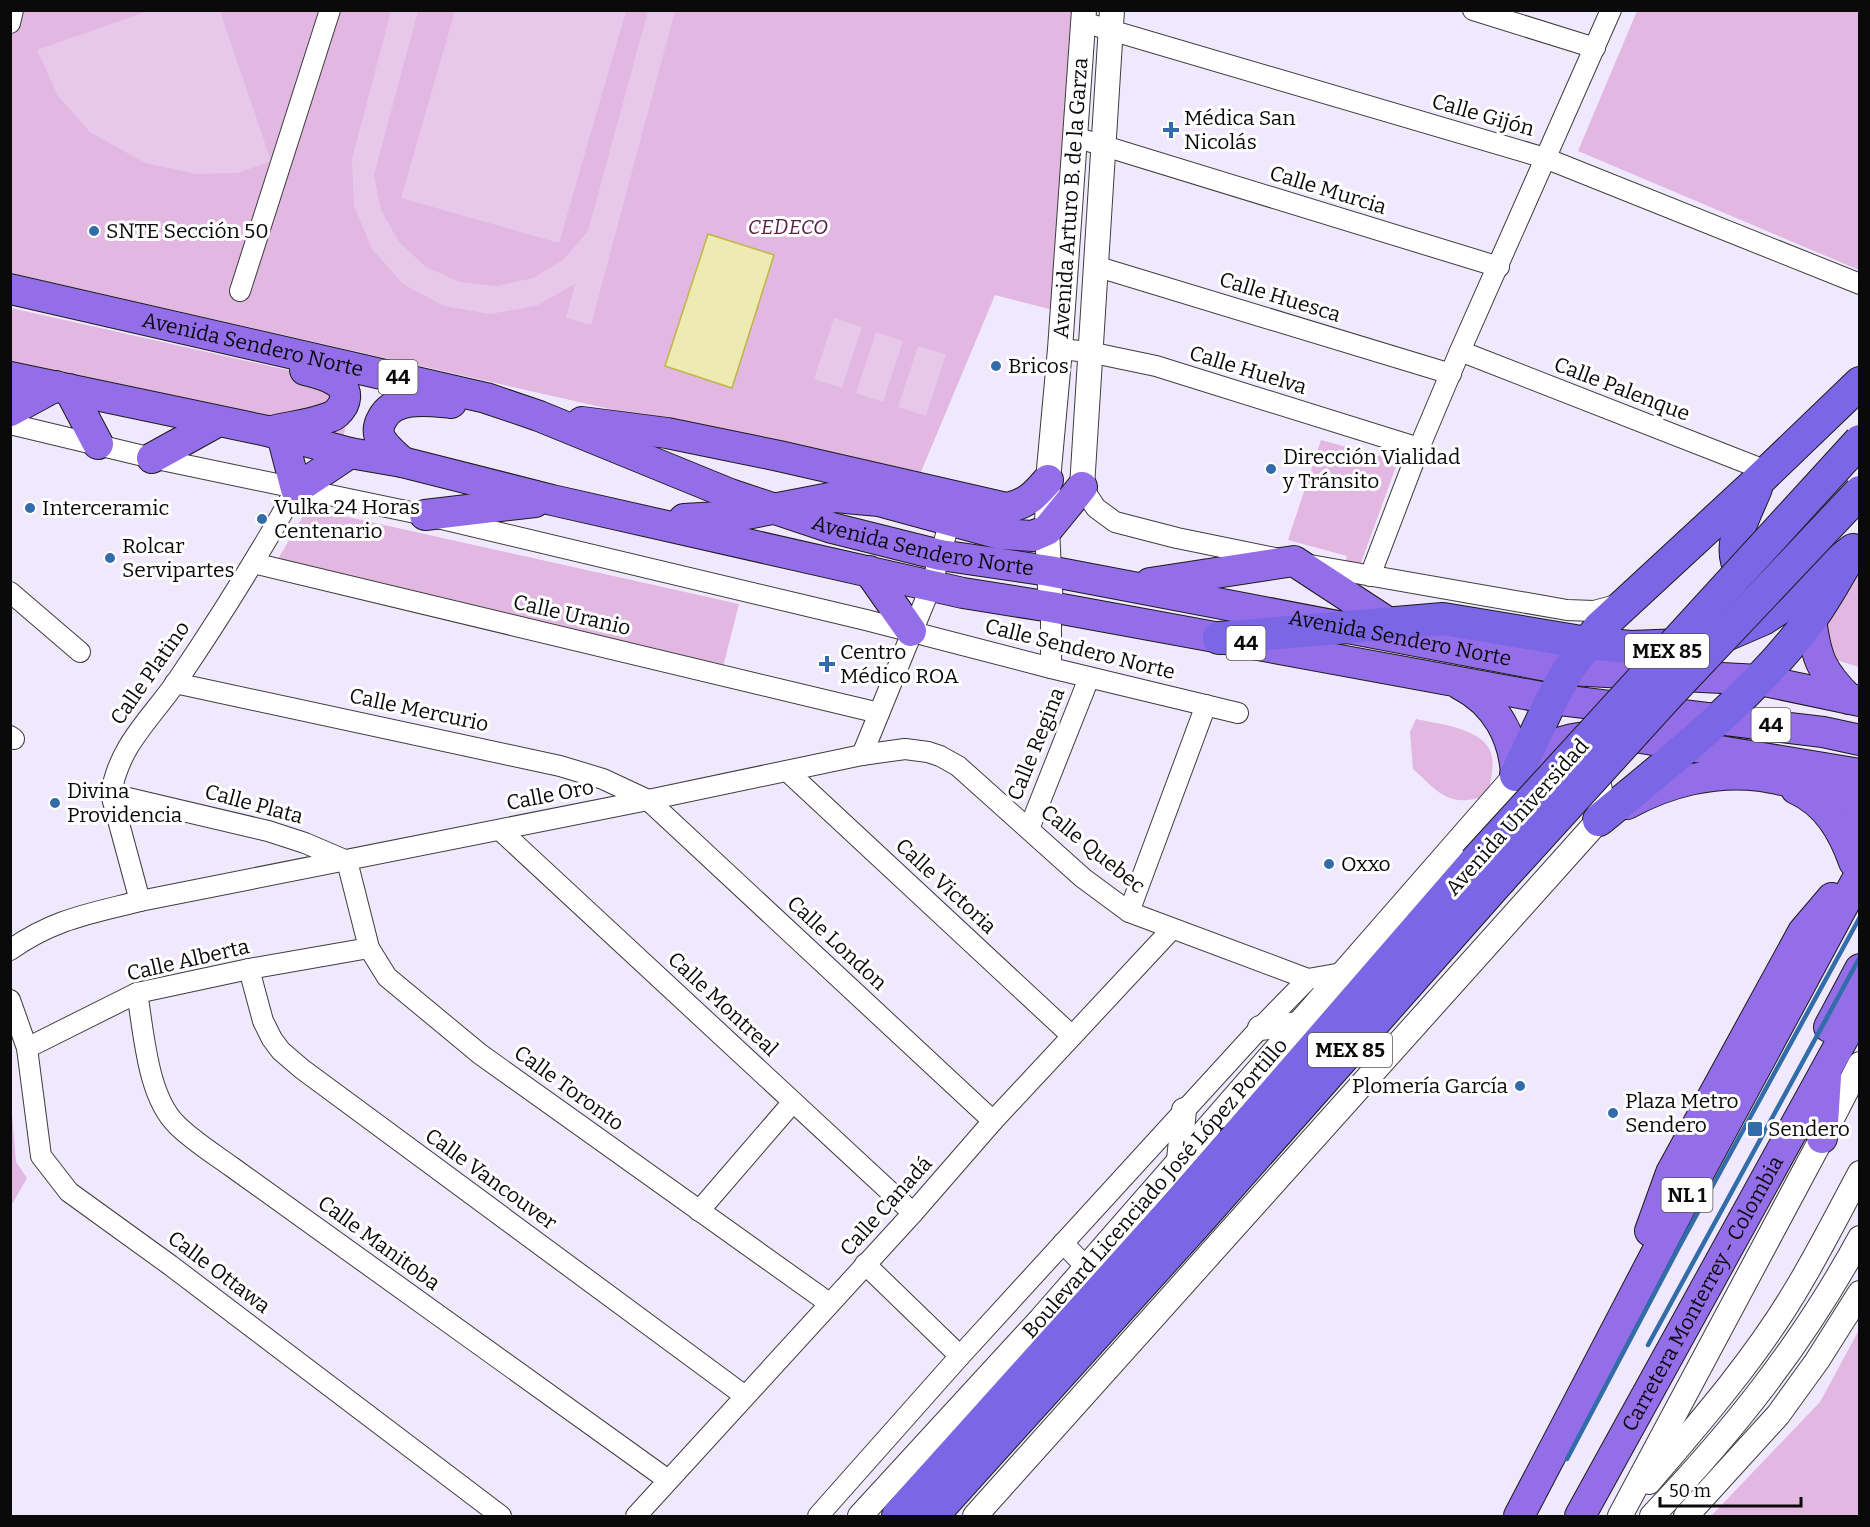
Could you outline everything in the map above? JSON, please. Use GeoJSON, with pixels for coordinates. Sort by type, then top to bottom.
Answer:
{"type":"FeatureCollection","features":[{"type":"Feature","properties":{"kind":"highway"},"geometry":{"type":"LineString","coordinates":[[1516,775],[1568,670],[1599,628],[1860,383]]}},
{"type":"Feature","properties":{"kind":"highway","name":"Avenida Universidad"},"geometry":{"type":"LineString","coordinates":[[1192,1209],[1475,862],[1860,441]]}},
{"type":"Feature","properties":{"kind":"highway"},"geometry":{"type":"LineString","coordinates":[[1762,476],[1735,540],[1735,558],[1741,573],[1759,587],[1781,593],[1803,589]]}},
{"type":"Feature","properties":{"kind":"highway","name":"Avenida Universidad"},"geometry":{"type":"LineString","coordinates":[[1192,1209],[1500,881],[1669,694],[1860,492]]}},
{"type":"Feature","properties":{"kind":"highway"},"geometry":{"type":"LineString","coordinates":[[1219,638],[1443,619],[1587,643],[1657,647],[1707,641],[1763,619],[1780,608],[1856,546]]}},
{"type":"Feature","properties":{"kind":"highway"},"geometry":{"type":"LineString","coordinates":[[1599,820],[1688,746],[1760,680],[1811,619],[1856,546]]}},
{"type":"Feature","properties":{"kind":"highway","name":"Boulevard Licenciado José López Portillo"},"geometry":{"type":"LineString","coordinates":[[898,1516],[1192,1209]]}},
{"type":"Feature","properties":{"kind":"highway","name":"MEX 85"},"geometry":{"type":"LineString","coordinates":[[932,1516],[1192,1209]]}},
{"type":"Feature","properties":{"kind":"main road","name":"Avenida Sendero Norte"},"geometry":{"type":"LineString","coordinates":[[10,289],[486,398],[539,416],[729,494],[832,528],[940,555],[1049,571],[1568,670],[1760,680],[1854,700]]}},
{"type":"Feature","properties":{"kind":"main road"},"geometry":{"type":"LineString","coordinates":[[251,343],[265,353],[290,365],[330,377],[344,390],[345,400],[332,417],[274,433],[296,489],[350,453]]}},
{"type":"Feature","properties":{"kind":"main road","name":"Avenida Sendero Norte"},"geometry":{"type":"LineString","coordinates":[[10,377],[274,433],[642,521],[986,598],[1552,699],[1720,718],[1822,732],[1860,740]]}},
{"type":"Feature","properties":{"kind":"main road"},"geometry":{"type":"LineString","coordinates":[[10,411],[63,387],[98,444]]}},
{"type":"Feature","properties":{"kind":"main road"},"geometry":{"type":"LineString","coordinates":[[402,462],[382,441],[378,433],[383,415],[394,406],[406,402],[441,402],[667,433],[779,456],[861,487],[1007,508],[1023,504],[1034,496],[1048,480]]}},
{"type":"Feature","properties":{"kind":"main road"},"geometry":{"type":"LineString","coordinates":[[152,458],[217,422]]}},
{"type":"Feature","properties":{"kind":"main road"},"geometry":{"type":"LineString","coordinates":[[642,521],[736,516],[836,496],[861,487]]}},
{"type":"Feature","properties":{"kind":"main road"},"geometry":{"type":"LineString","coordinates":[[861,487],[879,501],[1000,534],[1033,536],[1047,530],[1082,487]]}},
{"type":"Feature","properties":{"kind":"main road"},"geometry":{"type":"LineString","coordinates":[[425,515],[552,500]]}},
{"type":"Feature","properties":{"kind":"main road"},"geometry":{"type":"LineString","coordinates":[[1128,586],[1294,561],[1386,623],[1419,642]]}},
{"type":"Feature","properties":{"kind":"main road"},"geometry":{"type":"LineString","coordinates":[[869,571],[911,631]]}},
{"type":"Feature","properties":{"kind":"main road"},"geometry":{"type":"LineString","coordinates":[[1811,619],[1814,645],[1823,669],[1830,679],[1854,700]]}},
{"type":"Feature","properties":{"kind":"main road"},"geometry":{"type":"LineString","coordinates":[[1441,679],[1470,690],[1494,711],[1509,736],[1513,748],[1516,775]]}},
{"type":"Feature","properties":{"kind":"main road"},"geometry":{"type":"LineString","coordinates":[[1822,732],[1840,749],[1858,785],[1859,875]]}},
{"type":"Feature","properties":{"kind":"main road"},"geometry":{"type":"LineString","coordinates":[[1516,775],[1533,756],[1550,747],[1576,737],[1617,734],[1688,746],[1858,785]]}},
{"type":"Feature","properties":{"kind":"main road"},"geometry":{"type":"LineString","coordinates":[[1599,820],[1658,788],[1688,780],[1717,776],[1759,776],[1858,785]]}},
{"type":"Feature","properties":{"kind":"main road"},"geometry":{"type":"LineString","coordinates":[[1759,776],[1805,793],[1828,812],[1848,846],[1859,875]]}},
{"type":"Feature","properties":{"kind":"main road","name":"NL 1"},"geometry":{"type":"LineString","coordinates":[[1519,1516],[1682,1204],[1859,875]]}},
{"type":"Feature","properties":{"kind":"main road"},"geometry":{"type":"LineString","coordinates":[[1756,1197],[1768,1144],[1860,969]]}},
{"type":"Feature","properties":{"kind":"main road","name":"Carretera Monterrey - Colombia"},"geometry":{"type":"LineString","coordinates":[[1580,1516],[1860,1008]]}},
{"type":"Feature","properties":{"kind":"main road"},"geometry":{"type":"LineString","coordinates":[[1822,1138],[1826,1069],[1860,1037]]}},
{"type":"Feature","properties":{"kind":"street"},"geometry":{"type":"LineString","coordinates":[[10,23],[13,10]]}},
{"type":"Feature","properties":{"kind":"street"},"geometry":{"type":"LineString","coordinates":[[240,291],[330,10]]}},
{"type":"Feature","properties":{"kind":"street"},"geometry":{"type":"LineString","coordinates":[[1473,10],[1595,48]]}},
{"type":"Feature","properties":{"kind":"street"},"geometry":{"type":"LineString","coordinates":[[1370,576],[1419,448],[1460,351],[1611,10]]}},
{"type":"Feature","properties":{"kind":"street","name":"Calle Gijón"},"geometry":{"type":"LineString","coordinates":[[1083,16],[1111,20],[1545,158],[1860,284]]}},
{"type":"Feature","properties":{"kind":"street","name":"Avenida Arturo B. de la Garza"},"geometry":{"type":"LineString","coordinates":[[1049,571],[1048,480],[1060,349],[1083,16]]}},
{"type":"Feature","properties":{"kind":"street","name":"Avenida Arturo B. de la Garza"},"geometry":{"type":"LineString","coordinates":[[1082,487],[1111,20]]}},
{"type":"Feature","properties":{"kind":"street","name":"Calle Murcia"},"geometry":{"type":"LineString","coordinates":[[1075,137],[1499,267]]}},
{"type":"Feature","properties":{"kind":"street","name":"Calle Huesca"},"geometry":{"type":"LineString","coordinates":[[1095,266],[1451,374]]}},
{"type":"Feature","properties":{"kind":"street","name":"Calle Huelva"},"geometry":{"type":"LineString","coordinates":[[1060,349],[1089,352],[1156,366],[1419,448]]}},
{"type":"Feature","properties":{"kind":"street","name":"Calle Palenque"},"geometry":{"type":"LineString","coordinates":[[1460,351],[1762,476]]}},
{"type":"Feature","properties":{"kind":"street"},"geometry":{"type":"LineString","coordinates":[[10,424],[152,458],[425,515],[911,631]]}},
{"type":"Feature","properties":{"kind":"street"},"geometry":{"type":"LineString","coordinates":[[1082,487],[1096,508],[1115,522],[1177,538],[1370,576],[1580,612],[1607,609],[1631,599]]}},
{"type":"Feature","properties":{"kind":"street","name":"Calle Platino"},"geometry":{"type":"LineString","coordinates":[[140,901],[111,794],[121,756],[135,733],[175,683],[253,564],[296,489]]}},
{"type":"Feature","properties":{"kind":"street"},"geometry":{"type":"LineString","coordinates":[[862,754],[931,586],[950,521]]}},
{"type":"Feature","properties":{"kind":"street","name":"Calle Uranio"},"geometry":{"type":"LineString","coordinates":[[253,564],[879,713]]}},
{"type":"Feature","properties":{"kind":"street"},"geometry":{"type":"LineString","coordinates":[[1049,571],[1051,668]]}},
{"type":"Feature","properties":{"kind":"street"},"geometry":{"type":"LineString","coordinates":[[10,592],[80,652]]}},
{"type":"Feature","properties":{"kind":"street","name":"Calle Sendero Norte"},"geometry":{"type":"LineString","coordinates":[[911,631],[1089,678],[1238,713]]}},
{"type":"Feature","properties":{"kind":"street","name":"Calle Regina"},"geometry":{"type":"LineString","coordinates":[[1029,829],[1089,678]]}},
{"type":"Feature","properties":{"kind":"street","name":"Calle Mercurio"},"geometry":{"type":"LineString","coordinates":[[175,683],[560,766],[603,779],[648,800]]}},
{"type":"Feature","properties":{"kind":"street"},"geometry":{"type":"LineString","coordinates":[[1129,912],[1206,705]]}},
{"type":"Feature","properties":{"kind":"street","name":"Calle Quebec"},"geometry":{"type":"LineString","coordinates":[[862,754],[905,749],[940,756],[958,766],[1083,878],[1129,912],[1308,979]]}},
{"type":"Feature","properties":{"kind":"street","name":"Calle Oro"},"geometry":{"type":"LineString","coordinates":[[10,950],[33,934],[70,918],[140,901],[648,800],[862,754]]}},
{"type":"Feature","properties":{"kind":"street","name":"Boulevard Licenciado José López Portillo"},"geometry":{"type":"LineString","coordinates":[[860,1516],[1086,1267],[1516,775],[1544,757],[1564,754],[1579,760],[1589,767],[1602,792],[1599,820]]}},
{"type":"Feature","properties":{"kind":"street","name":"Calle Victoria"},"geometry":{"type":"LineString","coordinates":[[787,771],[1072,1036]]}},
{"type":"Feature","properties":{"kind":"street","name":"Calle Plata"},"geometry":{"type":"LineString","coordinates":[[111,794],[268,831],[305,843],[347,861]]}},
{"type":"Feature","properties":{"kind":"street","name":"Calle London"},"geometry":{"type":"LineString","coordinates":[[648,800],[993,1121]]}},
{"type":"Feature","properties":{"kind":"street"},"geometry":{"type":"LineString","coordinates":[[975,1516],[1599,820]]}},
{"type":"Feature","properties":{"kind":"street","name":"Calle Montreal"},"geometry":{"type":"LineString","coordinates":[[500,830],[913,1213]]}},
{"type":"Feature","properties":{"kind":"street","name":"Calle Toronto"},"geometry":{"type":"LineString","coordinates":[[347,861],[369,948],[387,977],[480,1054],[829,1303]]}},
{"type":"Feature","properties":{"kind":"street","name":"Calle Canadá"},"geometry":{"type":"LineString","coordinates":[[636,1516],[913,1213],[993,1121],[1172,929]]}},
{"type":"Feature","properties":{"kind":"street","name":"Calle Alberta"},"geometry":{"type":"LineString","coordinates":[[27,1048],[137,993],[249,969],[369,948]]}},
{"type":"Feature","properties":{"kind":"street","name":"Calle Vancouver"},"geometry":{"type":"LineString","coordinates":[[249,969],[263,1021],[281,1051],[302,1070],[745,1396]]}},
{"type":"Feature","properties":{"kind":"street"},"geometry":{"type":"LineString","coordinates":[[818,1516],[960,1356],[1260,1028],[1308,979],[1342,973]]}},
{"type":"Feature","properties":{"kind":"street","name":"Calle Manitoba"},"geometry":{"type":"LineString","coordinates":[[137,993],[155,1090],[164,1108],[176,1124],[232,1167],[668,1480]]}},
{"type":"Feature","properties":{"kind":"street","name":"Calle Ottawa"},"geometry":{"type":"LineString","coordinates":[[10,1000],[27,1048],[41,1156],[69,1192],[170,1265],[501,1516]]}},
{"type":"Feature","properties":{"kind":"street"},"geometry":{"type":"LineString","coordinates":[[1260,1028],[1300,1024]]}},
{"type":"Feature","properties":{"kind":"street"},"geometry":{"type":"LineString","coordinates":[[1620,1516],[1860,1064]]}},
{"type":"Feature","properties":{"kind":"street"},"geometry":{"type":"LineString","coordinates":[[699,1210],[793,1102]]}},
{"type":"Feature","properties":{"kind":"street"},"geometry":{"type":"LineString","coordinates":[[1179,1160],[1184,1110]]}},
{"type":"Feature","properties":{"kind":"street"},"geometry":{"type":"LineString","coordinates":[[1620,1516],[1726,1391],[1796,1291],[1860,1173]]}},
{"type":"Feature","properties":{"kind":"street"},"geometry":{"type":"LineString","coordinates":[[1652,1516],[1700,1465],[1764,1388],[1807,1327],[1860,1238]]}},
{"type":"Feature","properties":{"kind":"street"},"geometry":{"type":"LineString","coordinates":[[1063,1243],[1086,1267]]}},
{"type":"Feature","properties":{"kind":"street"},"geometry":{"type":"LineString","coordinates":[[865,1264],[960,1356]]}},
{"type":"Feature","properties":{"kind":"street"},"geometry":{"type":"LineString","coordinates":[[1686,1516],[1778,1414],[1817,1360],[1860,1293]]}},
{"type":"Feature","properties":{"kind":"street"},"geometry":{"type":"LineString","coordinates":[[897,1427],[920,1451]]}},
{"type":"Feature","properties":{"kind":"green space","name":"CEDECO"},"geometry":{"type":"Polygon","coordinates":[[[11,11],[1071,11],[1053,310],[995,295],[918,479],[11,273],[11,11]]]}},
{"type":"Feature","properties":{"kind":"green space"},"geometry":{"type":"Polygon","coordinates":[[[1637,11],[1859,11],[1859,270],[1578,151],[1637,11]]]}},
{"type":"Feature","properties":{"kind":"green space"},"geometry":{"type":"Polygon","coordinates":[[[11,308],[354,385],[342,444],[11,369],[11,308]]]}},
{"type":"Feature","properties":{"kind":"green space"},"geometry":{"type":"Polygon","coordinates":[[[1321,440],[1398,461],[1358,571],[1343,570],[1347,556],[1288,540],[1321,440]]]}},
{"type":"Feature","properties":{"kind":"green space"},"geometry":{"type":"Polygon","coordinates":[[[308,508],[739,604],[723,667],[278,559],[308,508]]]}},
{"type":"Feature","properties":{"kind":"green space"},"geometry":{"type":"Polygon","coordinates":[[[1859,575],[1859,667],[1836,660],[1823,639],[1836,604],[1846,588],[1859,575]]]}},
{"type":"Feature","properties":{"kind":"green space"},"geometry":{"type":"Polygon","coordinates":[[[1416,719],[1459,728],[1479,738],[1486,745],[1491,753],[1492,763],[1488,795],[1474,799],[1454,799],[1438,791],[1413,769],[1410,732],[1416,719]]]}},
{"type":"Feature","properties":{"kind":"green space"},"geometry":{"type":"Polygon","coordinates":[[[11,1102],[16,1162],[27,1178],[11,1206],[11,1102]]]}},
{"type":"Feature","properties":{"kind":"green space"},"geometry":{"type":"Polygon","coordinates":[[[1859,1330],[1859,1516],[1711,1516],[1820,1402],[1859,1330]]]}},
{"type":"Feature","properties":{"kind":"shaded area"},"geometry":{"type":"Polygon","coordinates":[[[148,11],[220,11],[271,161],[238,173],[196,174],[145,163],[90,132],[58,96],[37,50],[148,11]]]}},
{"type":"Feature","properties":{"kind":"shaded area"},"geometry":{"type":"Polygon","coordinates":[[[391,11],[418,11],[374,175],[381,210],[399,242],[426,267],[460,282],[496,286],[533,278],[564,259],[588,231],[648,11],[675,11],[591,325],[566,318],[575,284],[536,306],[490,314],[444,306],[403,284],[372,249],[354,206],[352,159],[391,11]]]}},
{"type":"Feature","properties":{"kind":"shaded area"},"geometry":{"type":"Polygon","coordinates":[[[455,11],[626,11],[559,243],[401,198],[455,11]]]}},
{"type":"Feature","properties":{"kind":"shaded area"},"geometry":{"type":"Polygon","coordinates":[[[708,234],[774,255],[732,388],[665,366],[708,234]]]}},
{"type":"Feature","properties":{"kind":"shaded area"},"geometry":{"type":"Polygon","coordinates":[[[834,318],[862,327],[842,388],[814,379],[834,318]]]}},
{"type":"Feature","properties":{"kind":"shaded area"},"geometry":{"type":"Polygon","coordinates":[[[876,332],[903,341],[883,402],[856,393],[876,332]]]}},
{"type":"Feature","properties":{"kind":"shaded area"},"geometry":{"type":"Polygon","coordinates":[[[918,346],[946,354],[926,416],[898,407],[918,346]]]}},
{"type":"Feature","properties":{"kind":"railway"},"geometry":{"type":"LineString","coordinates":[[1567,1459],[1679,1247],[1860,917]]}},
{"type":"Feature","properties":{"kind":"railway"},"geometry":{"type":"LineString","coordinates":[[1648,1345],[1860,957]]}},
{"type":"Feature","properties":{"kind":"place","name":"Médica San Nicolás"},"geometry":{"type":"Point","coordinates":[1171,130]}},
{"type":"Feature","properties":{"kind":"place","name":"SNTE Sección 50"},"geometry":{"type":"Point","coordinates":[94,231]}},
{"type":"Feature","properties":{"kind":"place","name":"Bricos"},"geometry":{"type":"Point","coordinates":[996,366]}},
{"type":"Feature","properties":{"kind":"place","name":"Dirección Vialidad y Tránsito"},"geometry":{"type":"Point","coordinates":[1271,469]}},
{"type":"Feature","properties":{"kind":"place","name":"Interceramic"},"geometry":{"type":"Point","coordinates":[30,508]}},
{"type":"Feature","properties":{"kind":"place","name":"Vulka 24 Horas Centenario"},"geometry":{"type":"Point","coordinates":[262,519]}},
{"type":"Feature","properties":{"kind":"place","name":"Rolcar Servipartes"},"geometry":{"type":"Point","coordinates":[110,558]}},
{"type":"Feature","properties":{"kind":"place","name":"Centro Médico ROA"},"geometry":{"type":"Point","coordinates":[827,664]}},
{"type":"Feature","properties":{"kind":"place","name":"Divina Providencia"},"geometry":{"type":"Point","coordinates":[55,803]}},
{"type":"Feature","properties":{"kind":"place","name":"Oxxo"},"geometry":{"type":"Point","coordinates":[1329,864]}},
{"type":"Feature","properties":{"kind":"place","name":"Plomería García"},"geometry":{"type":"Point","coordinates":[1520,1086]}},
{"type":"Feature","properties":{"kind":"place","name":"Plaza Metro Sendero"},"geometry":{"type":"Point","coordinates":[1613,1113]}},
{"type":"Feature","properties":{"kind":"place","name":"Sendero"},"geometry":{"type":"Point","coordinates":[1755,1129]}}]}
